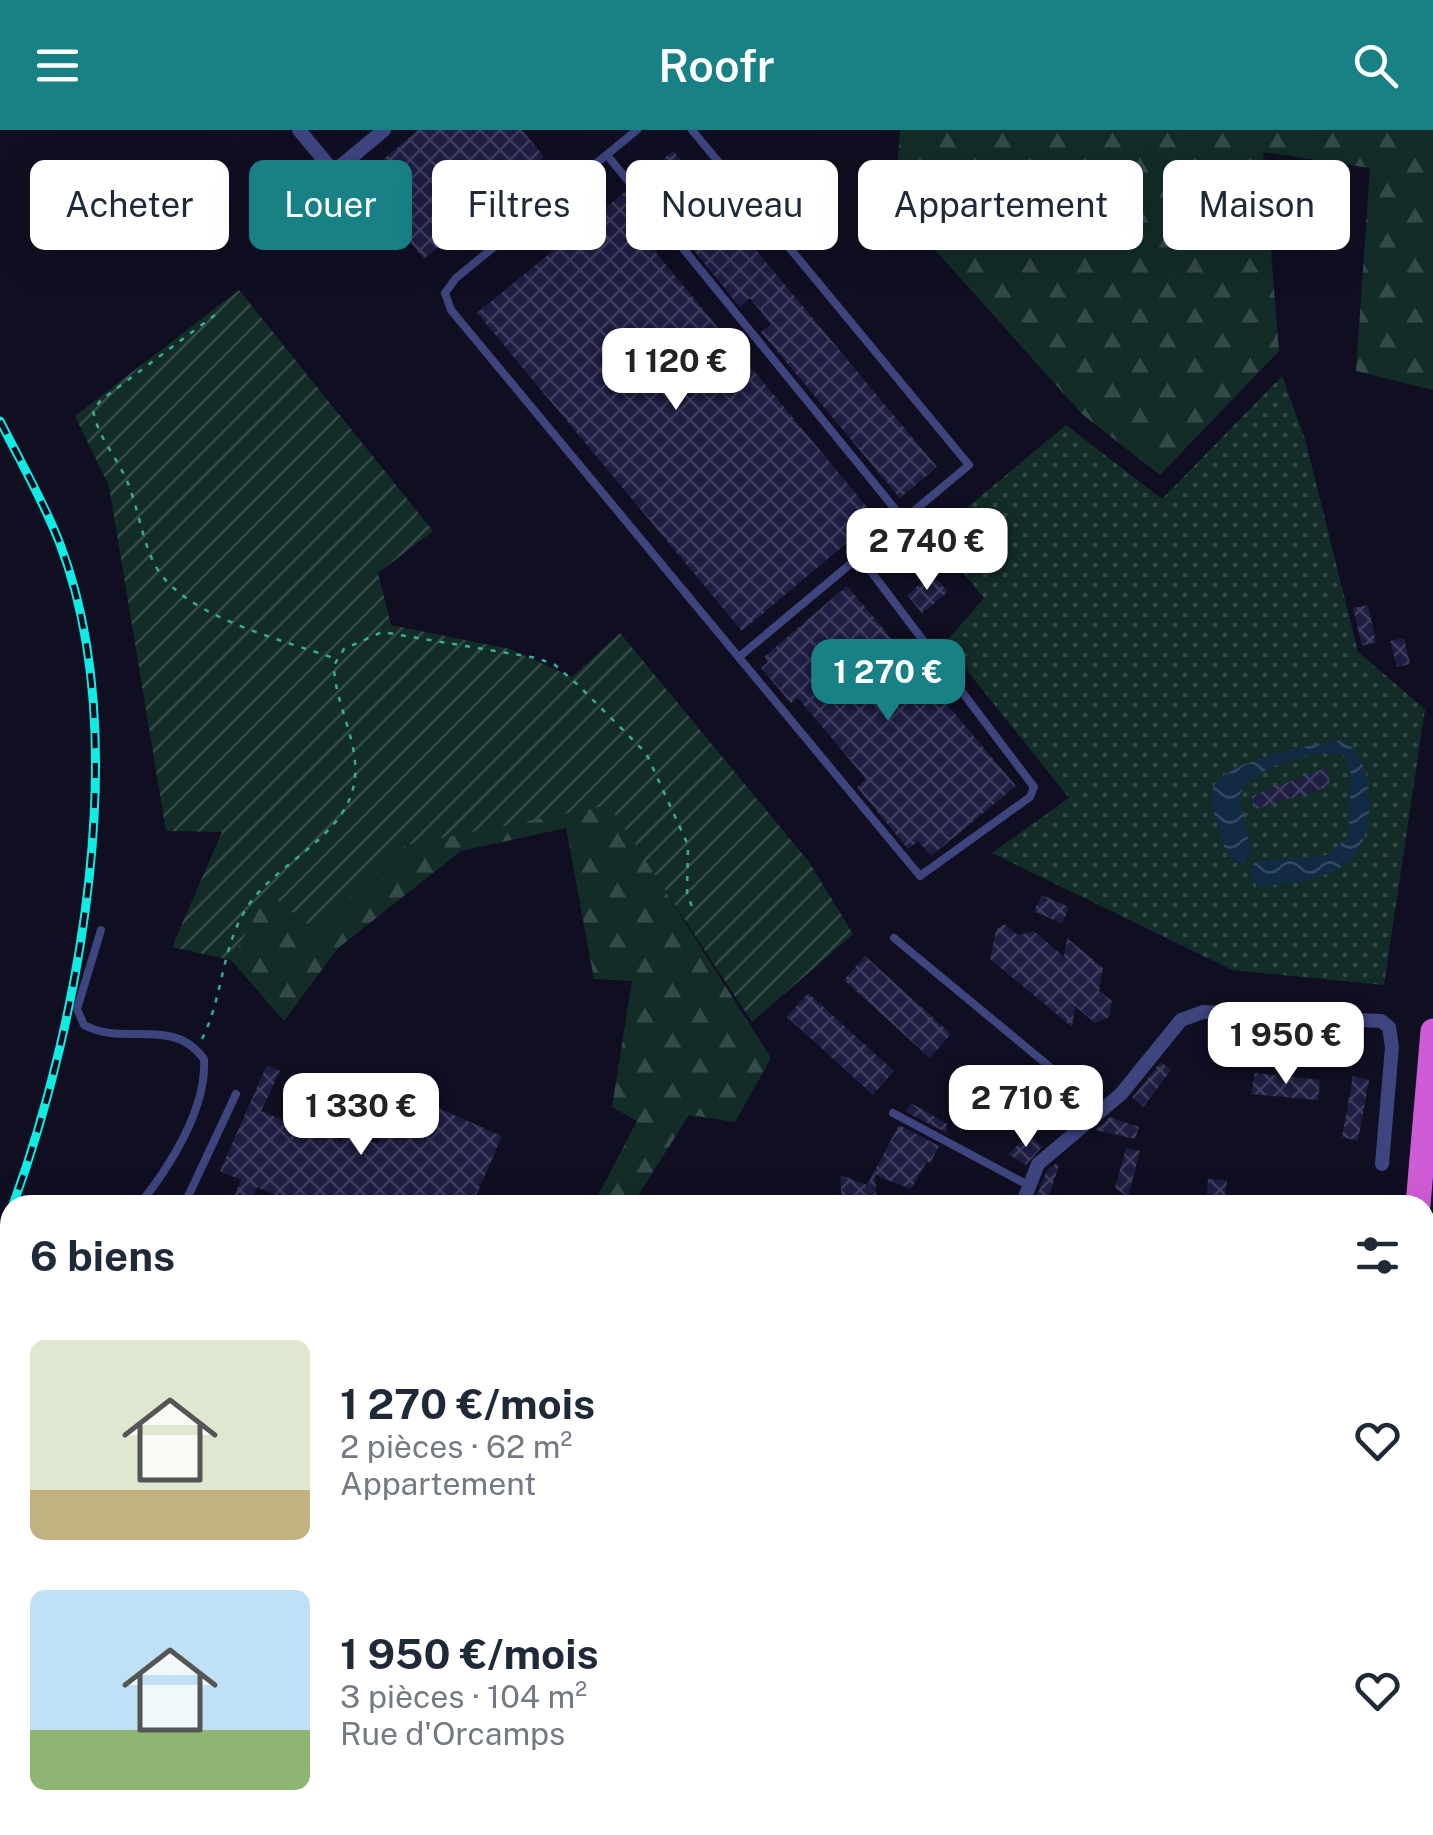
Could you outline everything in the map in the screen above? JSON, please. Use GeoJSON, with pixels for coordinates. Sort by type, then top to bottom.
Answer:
{"type":"FeatureCollection","features":[{"type":"Feature","properties":{"kind":"highway"},"geometry":{"type":"LineString","coordinates":[[1419,1195],[1433,1031]]}},
{"type":"Feature","properties":{"kind":"street"},"geometry":{"type":"LineString","coordinates":[[298,130],[324,160]]}},
{"type":"Feature","properties":{"kind":"street"},"geometry":{"type":"LineString","coordinates":[[348,160],[384,130]]}},
{"type":"Feature","properties":{"kind":"street"},"geometry":{"type":"LineString","coordinates":[[1025,1195],[1038,1164],[1121,1094],[1168,1032],[1193,1014],[1381,1020],[1389,1026],[1392,1047],[1382,1164]]}},
{"type":"Feature","properties":{"kind":"lane"},"geometry":{"type":"LineString","coordinates":[[637,130],[456,278],[445,294],[450,310],[920,876],[1030,797],[1034,787],[860,558]]}},
{"type":"Feature","properties":{"kind":"lane"},"geometry":{"type":"LineString","coordinates":[[692,130],[969,465],[738,657]]}},
{"type":"Feature","properties":{"kind":"lane"},"geometry":{"type":"LineString","coordinates":[[606,155],[904,520]]}},
{"type":"Feature","properties":{"kind":"lane"},"geometry":{"type":"LineString","coordinates":[[101,930],[84,980],[78,1018],[107,1034],[172,1033],[197,1049],[204,1059],[200,1092],[170,1159],[147,1195]]}},
{"type":"Feature","properties":{"kind":"lane"},"geometry":{"type":"LineString","coordinates":[[894,938],[1102,1110]]}},
{"type":"Feature","properties":{"kind":"lane"},"geometry":{"type":"LineString","coordinates":[[189,1195],[236,1094]]}},
{"type":"Feature","properties":{"kind":"lane"},"geometry":{"type":"LineString","coordinates":[[893,1113],[1028,1185]]}},
{"type":"Feature","properties":{"kind":"path"},"geometry":{"type":"LineString","coordinates":[[215,315],[101,400],[93,410],[96,426],[128,482],[153,562],[166,582],[207,611],[338,660]]}},
{"type":"Feature","properties":{"kind":"path"},"geometry":{"type":"LineString","coordinates":[[197,1049],[231,938],[246,908],[267,882],[340,818],[352,798],[356,778],[334,680],[344,649],[382,632],[537,658],[555,666],[646,754],[688,845],[686,894],[693,909]]}},
{"type":"Feature","properties":{"kind":"green space"},"geometry":{"type":"Polygon","coordinates":[[[900,130],[1433,130],[1433,390],[1356,371],[1370,168],[1350,165],[1350,160],[1316,160],[1263,152],[1264,160],[1163,160],[1163,250],[1271,250],[1279,351],[1160,475],[1082,414],[935,250],[1143,250],[1143,160],[898,160],[900,130]]]}},
{"type":"Feature","properties":{"kind":"green space"},"geometry":{"type":"Polygon","coordinates":[[[239,290],[433,531],[378,573],[391,625],[510,649],[572,677],[620,633],[809,862],[853,934],[752,1022],[609,805],[406,845],[314,929],[268,893],[231,960],[172,947],[222,832],[166,831],[109,486],[75,416],[239,290]]]}},
{"type":"Feature","properties":{"kind":"green space"},"geometry":{"type":"Polygon","coordinates":[[[1282,376],[1305,439],[1358,652],[1425,709],[1384,985],[1232,970],[992,853],[1069,798],[945,643],[984,598],[933,536],[1066,425],[1162,499],[1282,376]]]}},
{"type":"Feature","properties":{"kind":"green space"},"geometry":{"type":"Polygon","coordinates":[[[610,804],[771,1058],[735,1122],[689,1115],[638,1195],[598,1195],[637,1121],[612,1107],[632,981],[594,979],[566,828],[461,851],[338,948],[284,1021],[231,960],[268,892],[314,929],[406,845],[610,804]]]}},
{"type":"Feature","properties":{"kind":"water"},"geometry":{"type":"Polygon","coordinates":[[[1343,740],[1362,764],[1370,799],[1369,818],[1358,851],[1327,874],[1257,887],[1249,869],[1256,862],[1327,855],[1348,837],[1351,774],[1343,754],[1316,754],[1290,760],[1242,786],[1240,801],[1251,850],[1243,865],[1227,855],[1214,811],[1214,786],[1222,777],[1253,761],[1343,740]]]}},
{"type":"Feature","properties":{"kind":"building"},"geometry":{"type":"Polygon","coordinates":[[[418,130],[522,130],[544,157],[432,160],[435,250],[424,259],[412,245],[412,160],[383,160],[418,130]]]}},
{"type":"Feature","properties":{"kind":"building"},"geometry":{"type":"Polygon","coordinates":[[[673,151],[681,160],[662,160],[673,151]]]}},
{"type":"Feature","properties":{"kind":"building"},"geometry":{"type":"Polygon","coordinates":[[[626,191],[626,250],[654,250],[876,518],[742,631],[477,313],[554,250],[606,250],[606,207],[626,191]]]}},
{"type":"Feature","properties":{"kind":"building"},"geometry":{"type":"Polygon","coordinates":[[[693,250],[756,250],[937,467],[900,498],[761,332],[771,324],[750,298],[740,307],[693,250]]]}},
{"type":"Feature","properties":{"kind":"building"},"geometry":{"type":"Polygon","coordinates":[[[932,574],[948,592],[922,613],[907,595],[932,574]]]}},
{"type":"Feature","properties":{"kind":"building"},"geometry":{"type":"Polygon","coordinates":[[[847,586],[1016,786],[931,856],[918,841],[908,849],[857,787],[866,779],[798,698],[791,703],[761,668],[768,662],[764,657],[847,586]]]}},
{"type":"Feature","properties":{"kind":"building"},"geometry":{"type":"Polygon","coordinates":[[[1368,605],[1376,642],[1362,646],[1353,608],[1368,605]]]}},
{"type":"Feature","properties":{"kind":"building"},"geometry":{"type":"Polygon","coordinates":[[[1404,638],[1410,664],[1397,667],[1390,641],[1404,638]]]}},
{"type":"Feature","properties":{"kind":"building"},"geometry":{"type":"Polygon","coordinates":[[[1328,767],[1330,786],[1256,809],[1252,796],[1328,767]]]}},
{"type":"Feature","properties":{"kind":"building"},"geometry":{"type":"Polygon","coordinates":[[[1042,895],[1069,907],[1062,924],[1034,911],[1042,895]]]}},
{"type":"Feature","properties":{"kind":"building"},"geometry":{"type":"Polygon","coordinates":[[[1004,924],[1018,935],[1034,931],[1064,957],[1067,938],[1103,968],[1099,991],[1112,1001],[1109,1017],[1095,1023],[1075,1006],[1072,1027],[990,959],[996,930],[1004,924]]]}},
{"type":"Feature","properties":{"kind":"building"},"geometry":{"type":"Polygon","coordinates":[[[865,956],[951,1034],[930,1058],[844,980],[865,956]]]}},
{"type":"Feature","properties":{"kind":"building"},"geometry":{"type":"Polygon","coordinates":[[[808,993],[894,1071],[873,1095],[787,1017],[808,993]]]}},
{"type":"Feature","properties":{"kind":"building"},"geometry":{"type":"Polygon","coordinates":[[[1339,1034],[1353,1037],[1349,1059],[1335,1057],[1339,1034]]]}},
{"type":"Feature","properties":{"kind":"building"},"geometry":{"type":"Polygon","coordinates":[[[1161,1062],[1171,1070],[1143,1107],[1132,1098],[1161,1062]]]}},
{"type":"Feature","properties":{"kind":"building"},"geometry":{"type":"Polygon","coordinates":[[[267,1065],[280,1071],[261,1111],[341,1141],[346,1130],[377,1144],[400,1091],[502,1136],[476,1195],[275,1195],[257,1187],[253,1195],[234,1195],[241,1180],[220,1171],[267,1065]]]}},
{"type":"Feature","properties":{"kind":"building"},"geometry":{"type":"Polygon","coordinates":[[[1255,1073],[1320,1080],[1318,1100],[1251,1094],[1255,1073]]]}},
{"type":"Feature","properties":{"kind":"building"},"geometry":{"type":"Polygon","coordinates":[[[1353,1076],[1369,1080],[1358,1141],[1342,1137],[1353,1076]]]}},
{"type":"Feature","properties":{"kind":"building"},"geometry":{"type":"Polygon","coordinates":[[[911,1103],[947,1124],[947,1133],[906,1112],[911,1103]]]}},
{"type":"Feature","properties":{"kind":"building"},"geometry":{"type":"Polygon","coordinates":[[[1110,1117],[1139,1127],[1135,1139],[1095,1130],[1110,1117]]]}},
{"type":"Feature","properties":{"kind":"building"},"geometry":{"type":"Polygon","coordinates":[[[899,1125],[939,1146],[911,1189],[875,1175],[876,1195],[841,1195],[840,1175],[867,1185],[899,1125]]]}},
{"type":"Feature","properties":{"kind":"building"},"geometry":{"type":"Polygon","coordinates":[[[1030,1134],[1042,1147],[1026,1165],[1008,1154],[1030,1134]]]}},
{"type":"Feature","properties":{"kind":"building"},"geometry":{"type":"Polygon","coordinates":[[[1126,1148],[1140,1151],[1129,1195],[1115,1188],[1126,1148]]]}},
{"type":"Feature","properties":{"kind":"building"},"geometry":{"type":"Polygon","coordinates":[[[1059,1165],[1049,1195],[1037,1195],[1047,1170],[1059,1165]]]}},
{"type":"Feature","properties":{"kind":"building"},"geometry":{"type":"Polygon","coordinates":[[[1208,1179],[1227,1180],[1225,1195],[1207,1195],[1208,1179]]]}},
{"type":"Feature","properties":{"kind":"railway"},"geometry":{"type":"LineString","coordinates":[[0,421],[54,528],[82,620],[93,702],[95,788],[77,964],[38,1131],[16,1195]]}}]}
